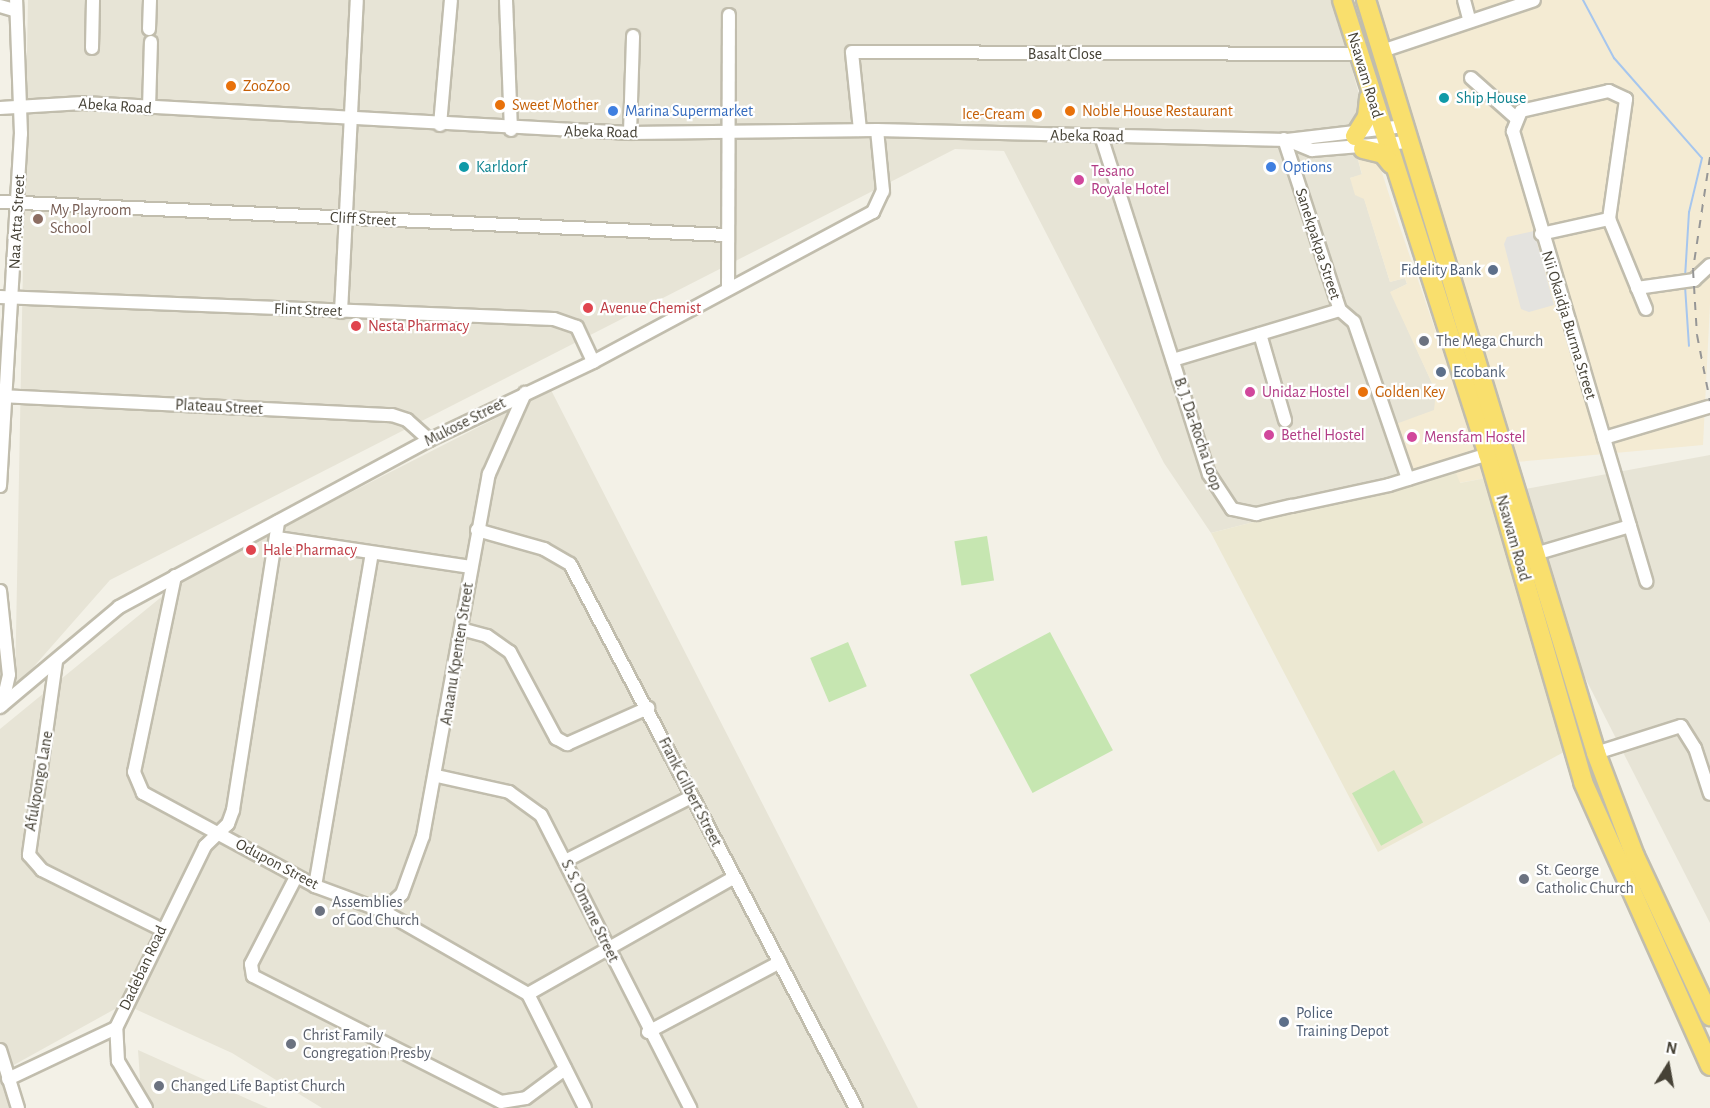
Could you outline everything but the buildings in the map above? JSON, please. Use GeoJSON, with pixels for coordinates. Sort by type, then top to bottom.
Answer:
{"type":"FeatureCollection","features":[{"type":"Feature","properties":{"kind":"highway","name":"Nsawam Road"},"geometry":{"type":"LineString","coordinates":[[1342,0],[1391,164],[1488,454],[1583,782],[1710,1066]]}},
{"type":"Feature","properties":{"kind":"highway","name":"Nsawam Road"},"geometry":{"type":"LineString","coordinates":[[1366,0],[1596,753],[1635,856],[1710,1016]]}},
{"type":"Feature","properties":{"kind":"highway"},"geometry":{"type":"LineString","coordinates":[[1369,93],[1367,117],[1359,142],[1383,154],[1391,164]]}},
{"type":"Feature","properties":{"kind":"street"},"geometry":{"type":"LineString","coordinates":[[92,48],[93,0]]}},
{"type":"Feature","properties":{"kind":"street"},"geometry":{"type":"LineString","coordinates":[[149,29],[150,0]]}},
{"type":"Feature","properties":{"kind":"street"},"geometry":{"type":"LineString","coordinates":[[341,312],[343,218],[357,0]]}},
{"type":"Feature","properties":{"kind":"street"},"geometry":{"type":"LineString","coordinates":[[440,125],[451,0]]}},
{"type":"Feature","properties":{"kind":"street"},"geometry":{"type":"LineString","coordinates":[[506,0],[511,130]]}},
{"type":"Feature","properties":{"kind":"street"},"geometry":{"type":"LineString","coordinates":[[1464,0],[1469,19]]}},
{"type":"Feature","properties":{"kind":"street"},"geometry":{"type":"LineString","coordinates":[[1382,51],[1469,19],[1534,0]]}},
{"type":"Feature","properties":{"kind":"street"},"geometry":{"type":"LineString","coordinates":[[0,6],[15,5],[22,102]]}},
{"type":"Feature","properties":{"kind":"street"},"geometry":{"type":"LineString","coordinates":[[728,288],[726,235],[731,134],[729,15]]}},
{"type":"Feature","properties":{"kind":"street"},"geometry":{"type":"LineString","coordinates":[[630,133],[633,36]]}},
{"type":"Feature","properties":{"kind":"street"},"geometry":{"type":"LineString","coordinates":[[149,108],[151,42]]}},
{"type":"Feature","properties":{"kind":"street","name":"Basalt Close"},"geometry":{"type":"LineString","coordinates":[[860,130],[852,52],[1358,54]]}},
{"type":"Feature","properties":{"kind":"street"},"geometry":{"type":"LineString","coordinates":[[1471,78],[1514,120],[1580,96],[1609,91],[1626,99],[1609,219],[1646,309]]}},
{"type":"Feature","properties":{"kind":"street","name":"Abeka Road"},"geometry":{"type":"LineString","coordinates":[[0,108],[22,102],[511,130],[630,133],[731,134],[878,130],[1286,140],[1312,150],[1406,134]]}},
{"type":"Feature","properties":{"kind":"street","name":"Naa Atta Street"},"geometry":{"type":"LineString","coordinates":[[0,486],[3,396],[14,298],[22,102]]}},
{"type":"Feature","properties":{"kind":"street","name":"Nii Okaidja Burma Street"},"geometry":{"type":"LineString","coordinates":[[1514,120],[1541,234],[1647,582]]}},
{"type":"Feature","properties":{"kind":"street","name":"Mukose Street"},"geometry":{"type":"LineString","coordinates":[[1,706],[119,607],[429,440],[525,392],[593,362],[873,212],[883,191],[878,130]]}},
{"type":"Feature","properties":{"kind":"street","name":"B. J. Da-Rocha Loop"},"geometry":{"type":"LineString","coordinates":[[1101,136],[1209,474],[1232,509],[1256,514],[1408,479],[1488,454]]}},
{"type":"Feature","properties":{"kind":"street","name":"Sanekpakpa Street"},"geometry":{"type":"LineString","coordinates":[[1286,140],[1340,310],[1354,322],[1408,479]]}},
{"type":"Feature","properties":{"kind":"street","name":"Cliff Street"},"geometry":{"type":"LineString","coordinates":[[0,202],[726,235]]}},
{"type":"Feature","properties":{"kind":"street"},"geometry":{"type":"LineString","coordinates":[[1541,234],[1609,219]]}},
{"type":"Feature","properties":{"kind":"street"},"geometry":{"type":"LineString","coordinates":[[1637,288],[1694,280],[1710,265]]}},
{"type":"Feature","properties":{"kind":"street","name":"Flint Street"},"geometry":{"type":"LineString","coordinates":[[0,297],[554,319],[577,327],[593,362]]}},
{"type":"Feature","properties":{"kind":"street"},"geometry":{"type":"LineString","coordinates":[[1173,360],[1340,310]]}},
{"type":"Feature","properties":{"kind":"street"},"geometry":{"type":"LineString","coordinates":[[1260,334],[1285,420]]}},
{"type":"Feature","properties":{"kind":"street","name":"Anaanu Kpenten Street"},"geometry":{"type":"LineString","coordinates":[[383,911],[398,901],[410,876],[437,776],[477,530],[501,438],[525,392]]}},
{"type":"Feature","properties":{"kind":"street","name":"Plateau Street"},"geometry":{"type":"LineString","coordinates":[[3,396],[392,415],[407,420],[429,440]]}},
{"type":"Feature","properties":{"kind":"street"},"geometry":{"type":"LineString","coordinates":[[1604,438],[1708,407]]}},
{"type":"Feature","properties":{"kind":"street","name":"Dadeban Road"},"geometry":{"type":"LineString","coordinates":[[146,1108],[118,1060],[116,1028],[161,929],[217,832],[233,810],[278,521]]}},
{"type":"Feature","properties":{"kind":"street"},"geometry":{"type":"LineString","coordinates":[[1535,554],[1630,526]]}},
{"type":"Feature","properties":{"kind":"street","name":"Frank Gilbert Street"},"geometry":{"type":"LineString","coordinates":[[477,530],[544,549],[570,564],[648,708],[733,878],[780,962],[856,1108]]}},
{"type":"Feature","properties":{"kind":"street"},"geometry":{"type":"LineString","coordinates":[[277,538],[471,567]]}},
{"type":"Feature","properties":{"kind":"street"},"geometry":{"type":"LineString","coordinates":[[315,886],[372,553]]}},
{"type":"Feature","properties":{"kind":"street","name":"Odupon Street"},"geometry":{"type":"LineString","coordinates":[[175,576],[136,783],[143,793],[296,877],[383,911],[528,994]]}},
{"type":"Feature","properties":{"kind":"street"},"geometry":{"type":"LineString","coordinates":[[0,591],[4,681],[1,706]]}},
{"type":"Feature","properties":{"kind":"street"},"geometry":{"type":"LineString","coordinates":[[461,629],[487,636],[510,652],[556,738],[567,744],[648,708]]}},
{"type":"Feature","properties":{"kind":"street","name":"Afukpongo Lane"},"geometry":{"type":"LineString","coordinates":[[56,662],[29,855],[42,870],[161,929]]}},
{"type":"Feature","properties":{"kind":"street"},"geometry":{"type":"LineString","coordinates":[[1596,753],[1681,726],[1695,748],[1710,794]]}},
{"type":"Feature","properties":{"kind":"street","name":"S. S. Omane Street"},"geometry":{"type":"LineString","coordinates":[[437,776],[500,790],[527,802],[541,815],[608,946],[648,1032],[690,1108]]}},
{"type":"Feature","properties":{"kind":"street"},"geometry":{"type":"LineString","coordinates":[[565,861],[691,797]]}},
{"type":"Feature","properties":{"kind":"street"},"geometry":{"type":"LineString","coordinates":[[296,877],[251,963],[252,976],[370,1040],[510,1105],[526,1098],[565,1070]]}},
{"type":"Feature","properties":{"kind":"street"},"geometry":{"type":"LineString","coordinates":[[585,1108],[528,994],[608,946],[733,878]]}},
{"type":"Feature","properties":{"kind":"street"},"geometry":{"type":"LineString","coordinates":[[648,1032],[780,962]]}},
{"type":"Feature","properties":{"kind":"street"},"geometry":{"type":"LineString","coordinates":[[8,1079],[116,1028]]}},
{"type":"Feature","properties":{"kind":"street"},"geometry":{"type":"LineString","coordinates":[[0,1050],[18,1108]]}},
{"type":"Feature","properties":{"kind":"shaded area"},"geometry":{"type":"Polygon","coordinates":[[[28,0],[1333,0],[1363,109],[1357,156],[1362,175],[1350,178],[1364,198],[1390,282],[1405,278],[1407,284],[1391,292],[1436,392],[1435,410],[1411,481],[1211,533],[1164,463],[1004,151],[955,149],[110,580],[15,688],[28,0]]]}},
{"type":"Feature","properties":{"kind":"shaded area"},"geometry":{"type":"Polygon","coordinates":[[[1374,0],[1710,0],[1710,304],[1703,445],[1517,462],[1374,0]]]}},
{"type":"Feature","properties":{"kind":"shaded area"},"geometry":{"type":"Polygon","coordinates":[[[1376,154],[1486,478],[1459,483],[1455,470],[1411,481],[1393,425],[1434,410],[1436,392],[1390,292],[1407,284],[1405,278],[1390,282],[1364,199],[1355,195],[1350,178],[1362,174],[1357,156],[1376,154]]]}},
{"type":"Feature","properties":{"kind":"shaded area"},"geometry":{"type":"Polygon","coordinates":[[[1534,231],[1554,305],[1529,312],[1521,309],[1504,244],[1507,237],[1534,231]]]}},
{"type":"Feature","properties":{"kind":"shaded area"},"geometry":{"type":"Polygon","coordinates":[[[551,390],[918,1108],[322,1108],[232,1053],[124,1004],[12,1066],[12,1108],[0,1108],[0,729],[187,576],[551,390]]]}},
{"type":"Feature","properties":{"kind":"shaded area"},"geometry":{"type":"Polygon","coordinates":[[[1710,455],[1710,923],[1492,495],[1710,455]]]}},
{"type":"Feature","properties":{"kind":"shaded area"},"geometry":{"type":"Polygon","coordinates":[[[1455,470],[1460,483],[1486,478],[1564,752],[1378,852],[1211,533],[1455,470]]]}},
{"type":"Feature","properties":{"kind":"shaded area"},"geometry":{"type":"Polygon","coordinates":[[[138,1050],[268,1108],[142,1108],[138,1050]]]}},
{"type":"Feature","properties":{"kind":"green space"},"geometry":{"type":"Polygon","coordinates":[[[987,536],[994,580],[961,586],[954,541],[987,536]]]}},
{"type":"Feature","properties":{"kind":"green space"},"geometry":{"type":"Polygon","coordinates":[[[1050,632],[1113,750],[1033,793],[970,675],[1050,632]]]}},
{"type":"Feature","properties":{"kind":"green space"},"geometry":{"type":"Polygon","coordinates":[[[848,642],[867,686],[829,702],[810,658],[848,642]]]}},
{"type":"Feature","properties":{"kind":"green space"},"geometry":{"type":"Polygon","coordinates":[[[1394,770],[1423,822],[1381,846],[1352,793],[1394,770]]]}},
{"type":"Feature","properties":{"kind":"waterway"},"geometry":{"type":"LineString","coordinates":[[1583,0],[1614,58],[1702,158],[1689,212],[1685,277]]}},
{"type":"Feature","properties":{"kind":"waterway"},"geometry":{"type":"LineString","coordinates":[[1685,286],[1689,346]]}},
{"type":"Feature","properties":{"kind":"railway"},"geometry":{"type":"LineString","coordinates":[[1710,157],[1693,270],[1697,335],[1710,401]]}},
{"type":"Feature","properties":{"kind":"place","name":"ZooZoo"},"geometry":{"type":"Point","coordinates":[231,86]}},
{"type":"Feature","properties":{"kind":"place","name":"Ship House"},"geometry":{"type":"Point","coordinates":[1444,98]}},
{"type":"Feature","properties":{"kind":"place","name":"Sweet Mother"},"geometry":{"type":"Point","coordinates":[500,105]}},
{"type":"Feature","properties":{"kind":"place","name":"Marina Supermarket"},"geometry":{"type":"Point","coordinates":[613,111]}},
{"type":"Feature","properties":{"kind":"place","name":"Noble House Restaurant"},"geometry":{"type":"Point","coordinates":[1070,111]}},
{"type":"Feature","properties":{"kind":"place","name":"Ice-Cream"},"geometry":{"type":"Point","coordinates":[1037,114]}},
{"type":"Feature","properties":{"kind":"place","name":"Karldorf"},"geometry":{"type":"Point","coordinates":[464,167]}},
{"type":"Feature","properties":{"kind":"place","name":"Options"},"geometry":{"type":"Point","coordinates":[1271,167]}},
{"type":"Feature","properties":{"kind":"place","name":"Tesano Royale Hotel"},"geometry":{"type":"Point","coordinates":[1079,180]}},
{"type":"Feature","properties":{"kind":"place","name":"My Playroom School"},"geometry":{"type":"Point","coordinates":[38,219]}},
{"type":"Feature","properties":{"kind":"place","name":"Fidelity Bank"},"geometry":{"type":"Point","coordinates":[1493,270]}},
{"type":"Feature","properties":{"kind":"place","name":"Avenue Chemist"},"geometry":{"type":"Point","coordinates":[588,308]}},
{"type":"Feature","properties":{"kind":"place","name":"Nesta Pharmacy"},"geometry":{"type":"Point","coordinates":[356,326]}},
{"type":"Feature","properties":{"kind":"place","name":"The Mega Church"},"geometry":{"type":"Point","coordinates":[1424,341]}},
{"type":"Feature","properties":{"kind":"place","name":"Ecobank"},"geometry":{"type":"Point","coordinates":[1441,372]}},
{"type":"Feature","properties":{"kind":"place","name":"Unidaz Hostel"},"geometry":{"type":"Point","coordinates":[1250,392]}},
{"type":"Feature","properties":{"kind":"place","name":"Golden Key"},"geometry":{"type":"Point","coordinates":[1363,392]}},
{"type":"Feature","properties":{"kind":"place","name":"Bethel Hostel"},"geometry":{"type":"Point","coordinates":[1269,435]}},
{"type":"Feature","properties":{"kind":"place","name":"Mensfam Hostel"},"geometry":{"type":"Point","coordinates":[1412,437]}},
{"type":"Feature","properties":{"kind":"place","name":"Hale Pharmacy"},"geometry":{"type":"Point","coordinates":[251,550]}},
{"type":"Feature","properties":{"kind":"place","name":"St. George Catholic Church"},"geometry":{"type":"Point","coordinates":[1524,879]}},
{"type":"Feature","properties":{"kind":"place","name":"Assemblies of God Church"},"geometry":{"type":"Point","coordinates":[320,911]}},
{"type":"Feature","properties":{"kind":"place","name":"Police Training Depot"},"geometry":{"type":"Point","coordinates":[1284,1022]}},
{"type":"Feature","properties":{"kind":"place","name":"Christ Family Congregation Presby"},"geometry":{"type":"Point","coordinates":[291,1044]}},
{"type":"Feature","properties":{"kind":"place","name":"Changed Life Baptist Church"},"geometry":{"type":"Point","coordinates":[159,1086]}}]}
